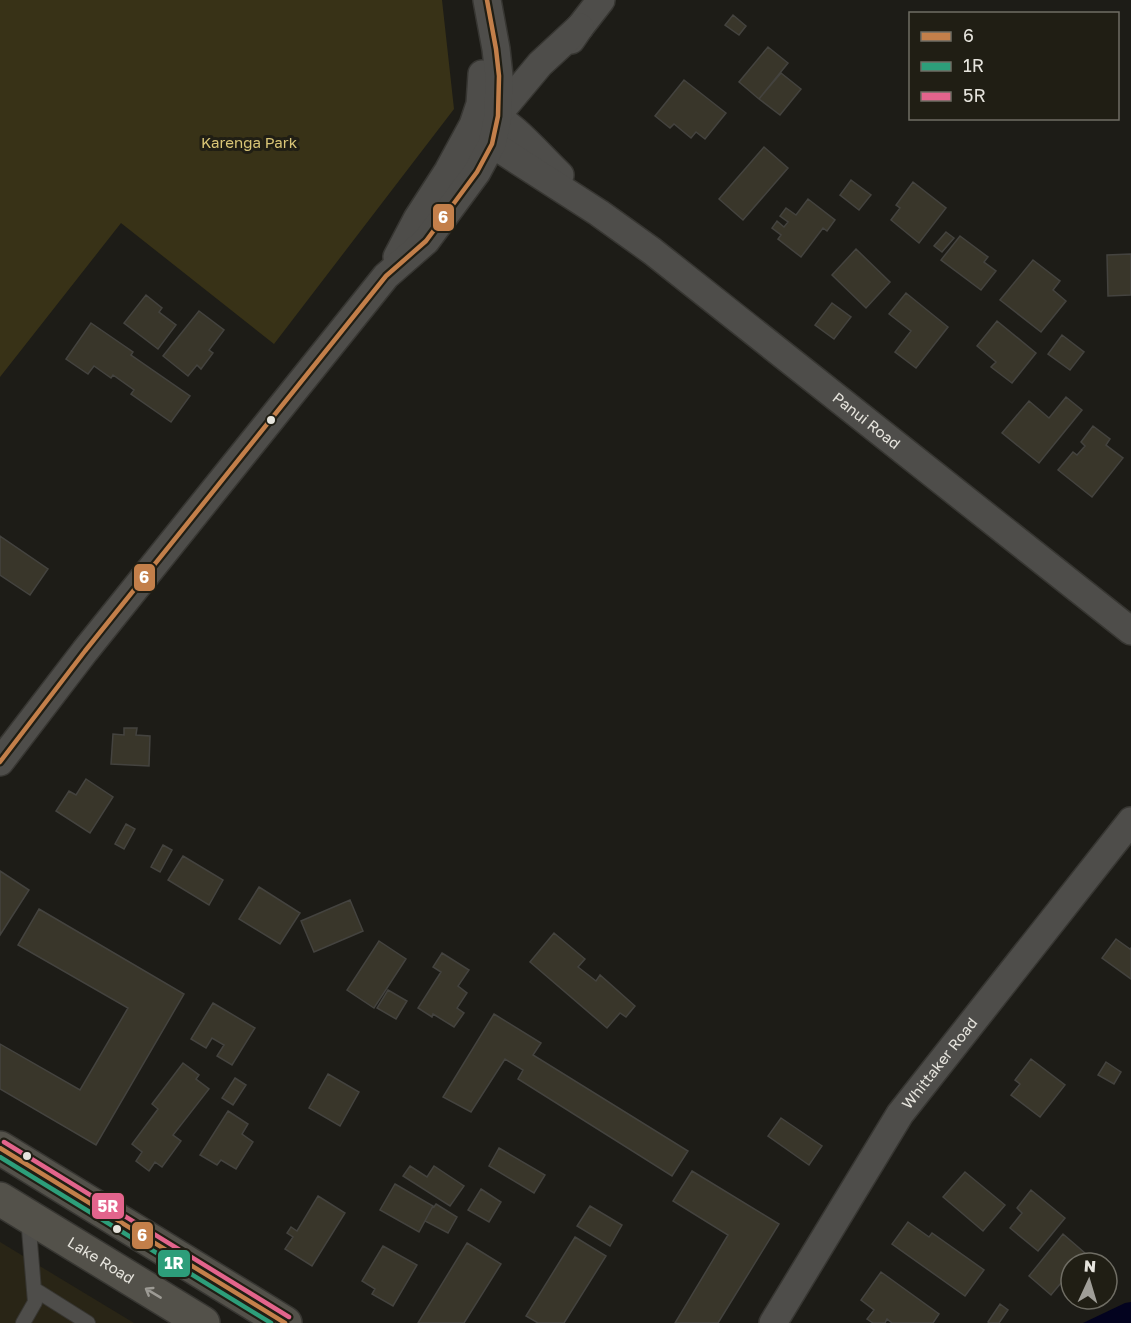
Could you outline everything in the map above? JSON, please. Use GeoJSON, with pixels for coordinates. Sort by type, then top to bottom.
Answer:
{"type":"FeatureCollection","features":[{"type":"Feature","properties":{"kind":"main road"},"geometry":{"type":"LineString","coordinates":[[0,1149],[285,1323]]}},
{"type":"Feature","properties":{"kind":"main road","name":"Lake Road"},"geometry":{"type":"LineString","coordinates":[[0,1199],[191,1321]]}},
{"type":"Feature","properties":{"kind":"street"},"geometry":{"type":"LineString","coordinates":[[480,0],[492,118]]}},
{"type":"Feature","properties":{"kind":"street"},"geometry":{"type":"LineString","coordinates":[[0,762],[85,651],[386,276],[426,240],[477,172],[499,86],[496,49],[487,0]]}},
{"type":"Feature","properties":{"kind":"street"},"geometry":{"type":"LineString","coordinates":[[386,276],[417,219],[471,131],[478,115],[492,118],[525,105],[601,0]]}},
{"type":"Feature","properties":{"kind":"street"},"geometry":{"type":"LineString","coordinates":[[405,242],[468,160],[492,118],[540,64],[580,27]]}},
{"type":"Feature","properties":{"kind":"street"},"geometry":{"type":"LineString","coordinates":[[496,49],[509,62],[524,66],[540,64]]}},
{"type":"Feature","properties":{"kind":"street","name":"Panui Road"},"geometry":{"type":"LineString","coordinates":[[492,118],[599,213],[652,251],[1131,632]]}},
{"type":"Feature","properties":{"kind":"street","name":"Whittaker Road"},"geometry":{"type":"LineString","coordinates":[[773,1323],[900,1114],[1131,821]]}},
{"type":"Feature","properties":{"kind":"lane"},"geometry":{"type":"LineString","coordinates":[[22,1323],[35,1302],[28,1216]]}},
{"type":"Feature","properties":{"kind":"lane"},"geometry":{"type":"LineString","coordinates":[[34,1289],[71,1319],[88,1323]]}},
{"type":"Feature","properties":{"kind":"shaded area"},"geometry":{"type":"Polygon","coordinates":[[[0,1242],[134,1323],[0,1323],[0,1242]]]}},
{"type":"Feature","properties":{"kind":"green space","name":"Karenga Park"},"geometry":{"type":"Polygon","coordinates":[[[0,0],[442,0],[454,109],[274,344],[121,223],[0,377],[0,0]]]}},
{"type":"Feature","properties":{"kind":"water"},"geometry":{"type":"Polygon","coordinates":[[[1131,1302],[1131,1323],[1083,1323],[1108,1311],[1119,1311],[1119,1306],[1131,1302]]]}},
{"type":"Feature","properties":{"kind":"building"},"geometry":{"type":"Polygon","coordinates":[[[733,15],[746,26],[739,35],[725,25],[733,15]]]}},
{"type":"Feature","properties":{"kind":"building"},"geometry":{"type":"Polygon","coordinates":[[[768,47],[788,63],[759,99],[739,82],[768,47]]]}},
{"type":"Feature","properties":{"kind":"building"},"geometry":{"type":"Polygon","coordinates":[[[781,73],[801,89],[780,115],[759,99],[781,73]]]}},
{"type":"Feature","properties":{"kind":"building"},"geometry":{"type":"Polygon","coordinates":[[[684,80],[726,113],[705,139],[696,132],[691,138],[674,124],[670,128],[655,116],[684,80]]]}},
{"type":"Feature","properties":{"kind":"building"},"geometry":{"type":"Polygon","coordinates":[[[764,147],[788,168],[743,220],[719,199],[764,147]]]}},
{"type":"Feature","properties":{"kind":"building"},"geometry":{"type":"Polygon","coordinates":[[[851,180],[871,195],[859,210],[840,195],[851,180]]]}},
{"type":"Feature","properties":{"kind":"building"},"geometry":{"type":"Polygon","coordinates":[[[913,182],[946,208],[919,243],[891,220],[900,208],[896,205],[913,182]]]}},
{"type":"Feature","properties":{"kind":"building"},"geometry":{"type":"Polygon","coordinates":[[[808,199],[835,220],[827,231],[823,228],[801,257],[778,239],[781,235],[772,228],[777,221],[784,227],[788,222],[780,216],[786,208],[796,215],[808,199]]]}},
{"type":"Feature","properties":{"kind":"building"},"geometry":{"type":"Polygon","coordinates":[[[946,232],[954,238],[942,252],[934,246],[946,232]]]}},
{"type":"Feature","properties":{"kind":"building"},"geometry":{"type":"Polygon","coordinates":[[[960,236],[988,257],[984,262],[996,271],[981,290],[941,260],[960,236]]]}},
{"type":"Feature","properties":{"kind":"building"},"geometry":{"type":"Polygon","coordinates":[[[856,249],[890,282],[866,308],[832,275],[856,249]]]}},
{"type":"Feature","properties":{"kind":"building"},"geometry":{"type":"Polygon","coordinates":[[[1131,254],[1131,295],[1108,296],[1107,255],[1131,254]]]}},
{"type":"Feature","properties":{"kind":"building"},"geometry":{"type":"Polygon","coordinates":[[[1033,260],[1060,281],[1053,290],[1066,301],[1041,332],[1000,300],[1033,260]]]}},
{"type":"Feature","properties":{"kind":"building"},"geometry":{"type":"Polygon","coordinates":[[[906,293],[948,327],[916,368],[895,352],[911,331],[889,314],[906,293]]]}},
{"type":"Feature","properties":{"kind":"building"},"geometry":{"type":"Polygon","coordinates":[[[146,295],[162,308],[159,312],[176,325],[158,349],[124,323],[146,295]]]}},
{"type":"Feature","properties":{"kind":"building"},"geometry":{"type":"Polygon","coordinates":[[[832,303],[851,317],[834,339],[815,325],[832,303]]]}},
{"type":"Feature","properties":{"kind":"building"},"geometry":{"type":"Polygon","coordinates":[[[199,311],[224,330],[209,350],[213,353],[201,369],[197,365],[188,376],[163,356],[199,311]]]}},
{"type":"Feature","properties":{"kind":"building"},"geometry":{"type":"Polygon","coordinates":[[[997,321],[1036,353],[1012,383],[991,367],[996,362],[977,346],[997,321]]]}},
{"type":"Feature","properties":{"kind":"building"},"geometry":{"type":"Polygon","coordinates":[[[91,323],[133,352],[131,355],[190,396],[171,422],[131,394],[134,390],[113,375],[111,378],[94,366],[88,374],[66,359],[91,323]]]}},
{"type":"Feature","properties":{"kind":"building"},"geometry":{"type":"Polygon","coordinates":[[[1062,335],[1084,352],[1070,370],[1048,354],[1062,335]]]}},
{"type":"Feature","properties":{"kind":"building"},"geometry":{"type":"Polygon","coordinates":[[[1066,397],[1082,410],[1039,463],[1002,433],[1029,401],[1049,418],[1066,397]]]}},
{"type":"Feature","properties":{"kind":"building"},"geometry":{"type":"Polygon","coordinates":[[[1093,426],[1110,439],[1106,445],[1123,458],[1092,497],[1058,470],[1073,452],[1077,455],[1085,446],[1081,442],[1093,426]]]}},
{"type":"Feature","properties":{"kind":"building"},"geometry":{"type":"Polygon","coordinates":[[[0,536],[48,569],[30,595],[0,575],[0,536]]]}},
{"type":"Feature","properties":{"kind":"building"},"geometry":{"type":"Polygon","coordinates":[[[124,728],[137,728],[136,735],[150,736],[149,766],[111,764],[113,734],[124,735],[124,728]]]}},
{"type":"Feature","properties":{"kind":"building"},"geometry":{"type":"Polygon","coordinates":[[[86,779],[113,797],[90,833],[56,811],[69,791],[76,795],[86,779]]]}},
{"type":"Feature","properties":{"kind":"building"},"geometry":{"type":"Polygon","coordinates":[[[126,824],[135,829],[124,849],[115,844],[126,824]]]}},
{"type":"Feature","properties":{"kind":"building"},"geometry":{"type":"Polygon","coordinates":[[[163,845],[172,850],[160,872],[151,867],[163,845]]]}},
{"type":"Feature","properties":{"kind":"building"},"geometry":{"type":"Polygon","coordinates":[[[183,856],[223,880],[209,905],[168,880],[183,856]]]}},
{"type":"Feature","properties":{"kind":"building"},"geometry":{"type":"Polygon","coordinates":[[[0,871],[29,890],[0,935],[0,871]]]}},
{"type":"Feature","properties":{"kind":"building"},"geometry":{"type":"Polygon","coordinates":[[[259,887],[300,913],[280,944],[239,919],[259,887]]]}},
{"type":"Feature","properties":{"kind":"building"},"geometry":{"type":"Polygon","coordinates":[[[350,900],[363,931],[314,952],[301,921],[350,900]]]}},
{"type":"Feature","properties":{"kind":"building"},"geometry":{"type":"Polygon","coordinates":[[[39,909],[184,994],[96,1145],[0,1089],[0,1044],[80,1090],[128,1008],[18,945],[39,909]]]}},
{"type":"Feature","properties":{"kind":"building"},"geometry":{"type":"Polygon","coordinates":[[[554,933],[585,959],[578,967],[596,981],[600,975],[635,1006],[626,1017],[620,1013],[607,1028],[530,962],[554,933]]]}},
{"type":"Feature","properties":{"kind":"building"},"geometry":{"type":"Polygon","coordinates":[[[1116,939],[1131,948],[1131,979],[1102,958],[1116,939]]]}},
{"type":"Feature","properties":{"kind":"building"},"geometry":{"type":"Polygon","coordinates":[[[379,941],[406,959],[374,1008],[347,990],[379,941]]]}},
{"type":"Feature","properties":{"kind":"building"},"geometry":{"type":"Polygon","coordinates":[[[442,953],[469,970],[458,986],[467,993],[457,1008],[464,1013],[454,1027],[418,1008],[441,972],[433,967],[442,953]]]}},
{"type":"Feature","properties":{"kind":"building"},"geometry":{"type":"Polygon","coordinates":[[[388,990],[407,1001],[396,1019],[377,1008],[388,990]]]}},
{"type":"Feature","properties":{"kind":"building"},"geometry":{"type":"Polygon","coordinates":[[[213,1003],[255,1028],[232,1065],[217,1056],[224,1045],[212,1038],[206,1048],[191,1039],[213,1003]]]}},
{"type":"Feature","properties":{"kind":"building"},"geometry":{"type":"Polygon","coordinates":[[[494,1014],[541,1043],[533,1055],[688,1151],[672,1176],[518,1079],[523,1070],[505,1059],[471,1112],[443,1097],[494,1014]]]}},
{"type":"Feature","properties":{"kind":"building"},"geometry":{"type":"Polygon","coordinates":[[[1031,1059],[1065,1085],[1040,1117],[1011,1095],[1020,1084],[1015,1080],[1031,1059]]]}},
{"type":"Feature","properties":{"kind":"building"},"geometry":{"type":"Polygon","coordinates":[[[1106,1062],[1121,1072],[1114,1084],[1098,1075],[1106,1062]]]}},
{"type":"Feature","properties":{"kind":"building"},"geometry":{"type":"Polygon","coordinates":[[[183,1063],[199,1075],[196,1079],[209,1089],[173,1135],[181,1141],[162,1167],[155,1162],[149,1171],[136,1161],[142,1152],[132,1144],[158,1109],[152,1104],[183,1063]]]}},
{"type":"Feature","properties":{"kind":"building"},"geometry":{"type":"Polygon","coordinates":[[[328,1074],[359,1092],[340,1126],[309,1108],[328,1074]]]}},
{"type":"Feature","properties":{"kind":"building"},"geometry":{"type":"Polygon","coordinates":[[[235,1078],[246,1085],[233,1105],[222,1098],[235,1078]]]}},
{"type":"Feature","properties":{"kind":"building"},"geometry":{"type":"Polygon","coordinates":[[[228,1111],[248,1124],[242,1134],[253,1142],[236,1169],[221,1160],[217,1165],[200,1155],[228,1111]]]}},
{"type":"Feature","properties":{"kind":"building"},"geometry":{"type":"Polygon","coordinates":[[[781,1118],[822,1146],[809,1165],[768,1136],[781,1118]]]}},
{"type":"Feature","properties":{"kind":"building"},"geometry":{"type":"Polygon","coordinates":[[[499,1148],[545,1175],[534,1193],[489,1166],[499,1148]]]}},
{"type":"Feature","properties":{"kind":"building"},"geometry":{"type":"Polygon","coordinates":[[[410,1166],[427,1177],[434,1166],[464,1186],[450,1206],[403,1176],[410,1166]]]}},
{"type":"Feature","properties":{"kind":"building"},"geometry":{"type":"Polygon","coordinates":[[[692,1171],[779,1224],[718,1323],[675,1323],[728,1235],[673,1201],[692,1171]]]}},
{"type":"Feature","properties":{"kind":"building"},"geometry":{"type":"Polygon","coordinates":[[[965,1172],[1005,1205],[983,1231],[943,1197],[965,1172]]]}},
{"type":"Feature","properties":{"kind":"building"},"geometry":{"type":"Polygon","coordinates":[[[395,1184],[433,1206],[419,1232],[380,1210],[395,1184]]]}},
{"type":"Feature","properties":{"kind":"building"},"geometry":{"type":"Polygon","coordinates":[[[481,1189],[501,1202],[489,1222],[468,1210],[481,1189]]]}},
{"type":"Feature","properties":{"kind":"building"},"geometry":{"type":"Polygon","coordinates":[[[1031,1190],[1065,1218],[1038,1251],[1010,1228],[1022,1213],[1017,1208],[1031,1190]]]}},
{"type":"Feature","properties":{"kind":"building"},"geometry":{"type":"Polygon","coordinates":[[[318,1196],[345,1213],[312,1266],[285,1249],[293,1237],[287,1233],[291,1227],[297,1231],[318,1196]]]}},
{"type":"Feature","properties":{"kind":"building"},"geometry":{"type":"Polygon","coordinates":[[[436,1204],[457,1217],[448,1233],[425,1221],[436,1204]]]}},
{"type":"Feature","properties":{"kind":"building"},"geometry":{"type":"Polygon","coordinates":[[[590,1206],[622,1225],[610,1246],[577,1226],[590,1206]]]}},
{"type":"Feature","properties":{"kind":"building"},"geometry":{"type":"Polygon","coordinates":[[[908,1222],[929,1237],[932,1233],[984,1270],[965,1296],[892,1244],[908,1222]]]}},
{"type":"Feature","properties":{"kind":"building"},"geometry":{"type":"Polygon","coordinates":[[[1063,1234],[1083,1251],[1059,1251],[1059,1285],[1051,1295],[1029,1276],[1063,1234]]]}},
{"type":"Feature","properties":{"kind":"building"},"geometry":{"type":"Polygon","coordinates":[[[575,1237],[606,1256],[564,1323],[538,1323],[526,1316],[575,1237]]]}},
{"type":"Feature","properties":{"kind":"building"},"geometry":{"type":"Polygon","coordinates":[[[467,1243],[501,1264],[464,1323],[418,1323],[467,1243]]]}},
{"type":"Feature","properties":{"kind":"building"},"geometry":{"type":"Polygon","coordinates":[[[383,1246],[417,1265],[393,1306],[372,1294],[375,1289],[362,1281],[383,1246]]]}},
{"type":"Feature","properties":{"kind":"building"},"geometry":{"type":"Polygon","coordinates":[[[881,1272],[939,1314],[933,1323],[892,1323],[887,1319],[885,1323],[873,1323],[867,1319],[874,1310],[861,1300],[881,1272]]]}},
{"type":"Feature","properties":{"kind":"building"},"geometry":{"type":"Polygon","coordinates":[[[1000,1304],[1008,1310],[999,1323],[989,1323],[988,1322],[1000,1304]]]}},
{"type":"Feature","properties":{"kind":"transit line","name":"6"},"geometry":{"type":"LineString","coordinates":[[0,762],[85,651],[386,276],[426,241],[477,172],[492,144],[498,116],[499,76],[487,0]]}},
{"type":"Feature","properties":{"kind":"transit line","name":"5R"},"geometry":{"type":"LineString","coordinates":[[4,1142],[289,1317]]}},
{"type":"Feature","properties":{"kind":"transit line","name":"6"},"geometry":{"type":"LineString","coordinates":[[0,1148],[285,1323]]}},
{"type":"Feature","properties":{"kind":"transit line","name":"1R"},"geometry":{"type":"LineString","coordinates":[[0,1157],[271,1323]]}}]}
